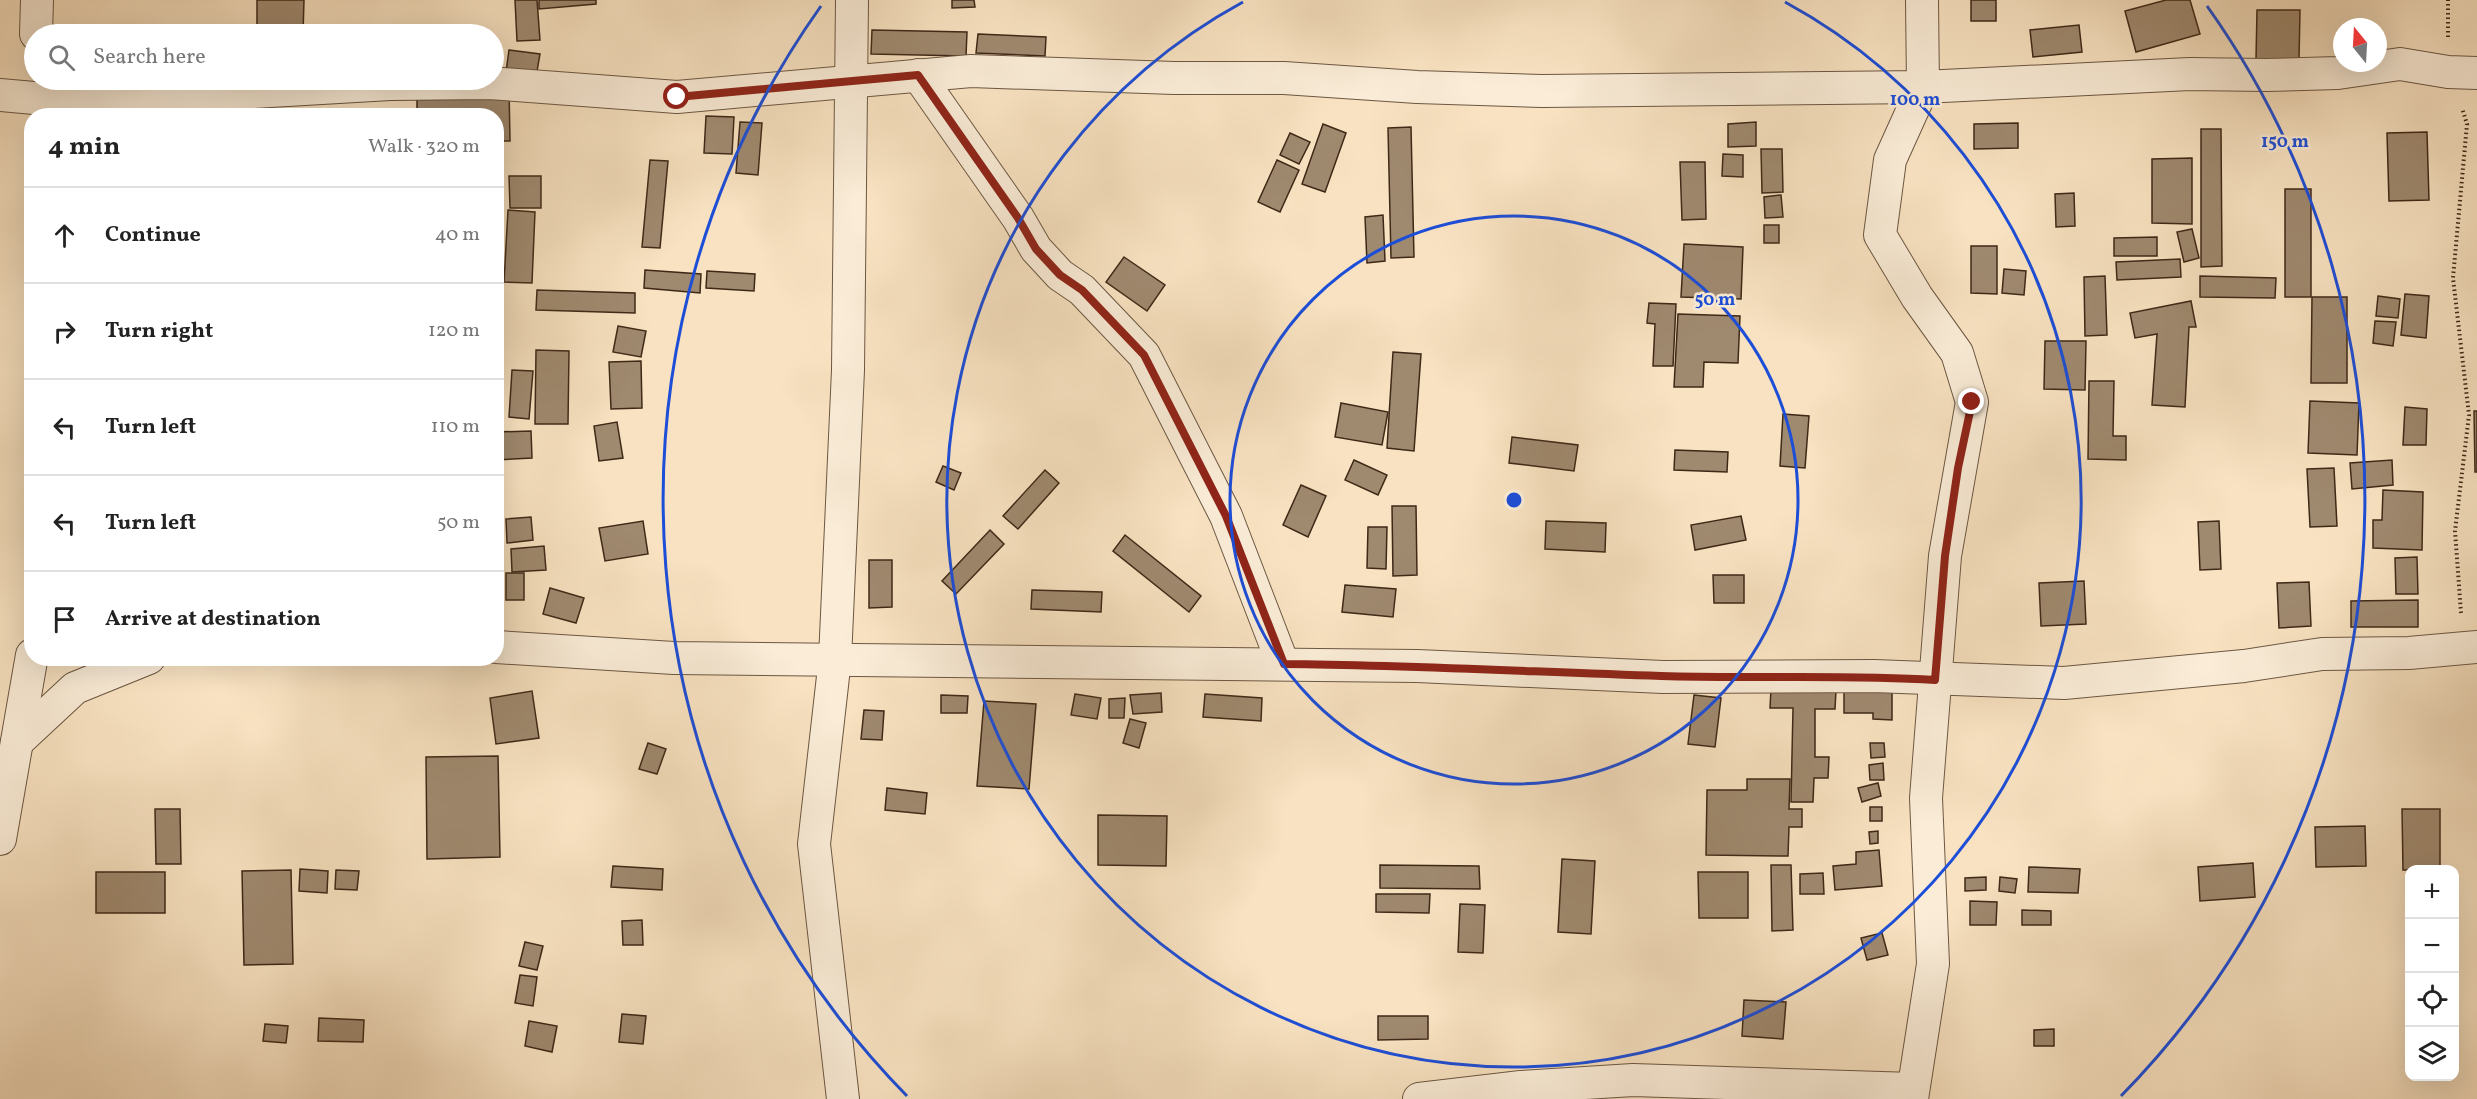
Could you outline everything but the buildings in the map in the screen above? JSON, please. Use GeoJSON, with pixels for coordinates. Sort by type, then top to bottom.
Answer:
{"type":"FeatureCollection","features":[{"type":"Feature","properties":{"kind":"street"},"geometry":{"type":"LineString","coordinates":[[36,24],[37,0]]}},
{"type":"Feature","properties":{"kind":"street"},"geometry":{"type":"LineString","coordinates":[[843,1099],[814,844],[836,659],[848,370],[852,0]]}},
{"type":"Feature","properties":{"kind":"street"},"geometry":{"type":"LineString","coordinates":[[1419,1099],[1521,1087],[1633,1080],[1913,1094],[1933,964],[1926,798],[1945,556],[1958,468],[1972,402],[1957,353],[1917,297],[1880,235],[1890,160],[1923,87],[1922,0]]}},
{"type":"Feature","properties":{"kind":"street"},"geometry":{"type":"LineString","coordinates":[[504,84],[677,97],[971,71],[1174,78],[1284,78],[1417,87],[1542,91],[1923,87],[2190,74],[2338,73],[2400,64],[2462,72]]}},
{"type":"Feature","properties":{"kind":"street"},"geometry":{"type":"LineString","coordinates":[[918,75],[1018,218],[1036,249],[1060,275],[1082,290],[1144,355],[1226,516],[1284,664]]}},
{"type":"Feature","properties":{"kind":"street"},"geometry":{"type":"LineString","coordinates":[[0,95],[35,98],[169,97],[288,90]]}},
{"type":"Feature","properties":{"kind":"street"},"geometry":{"type":"LineString","coordinates":[[504,647],[674,658],[1417,666],[1663,676],[1874,676],[2064,684],[2244,666],[2322,654],[2409,653],[2470,647]]}},
{"type":"Feature","properties":{"kind":"street"},"geometry":{"type":"LineString","coordinates":[[0,839],[30,666]]}},
{"type":"Feature","properties":{"kind":"street"},"geometry":{"type":"LineString","coordinates":[[17,742],[75,688],[129,666]]}},
{"type":"Feature","properties":{"kind":"path"},"geometry":{"type":"LineString","coordinates":[[2448,0],[2462,72],[2467,124],[2453,278],[2469,416],[2456,531],[2470,647]]}},
{"type":"Feature","properties":{"kind":"route"},"geometry":{"type":"LineString","coordinates":[[677,97],[918,75],[1018,218],[1036,249],[1060,275],[1082,290],[1144,355],[1226,516],[1252,588],[1284,664],[1417,666],[1663,676],[1874,676],[1935,680],[1945,556],[1958,468],[1972,402]]}}]}
